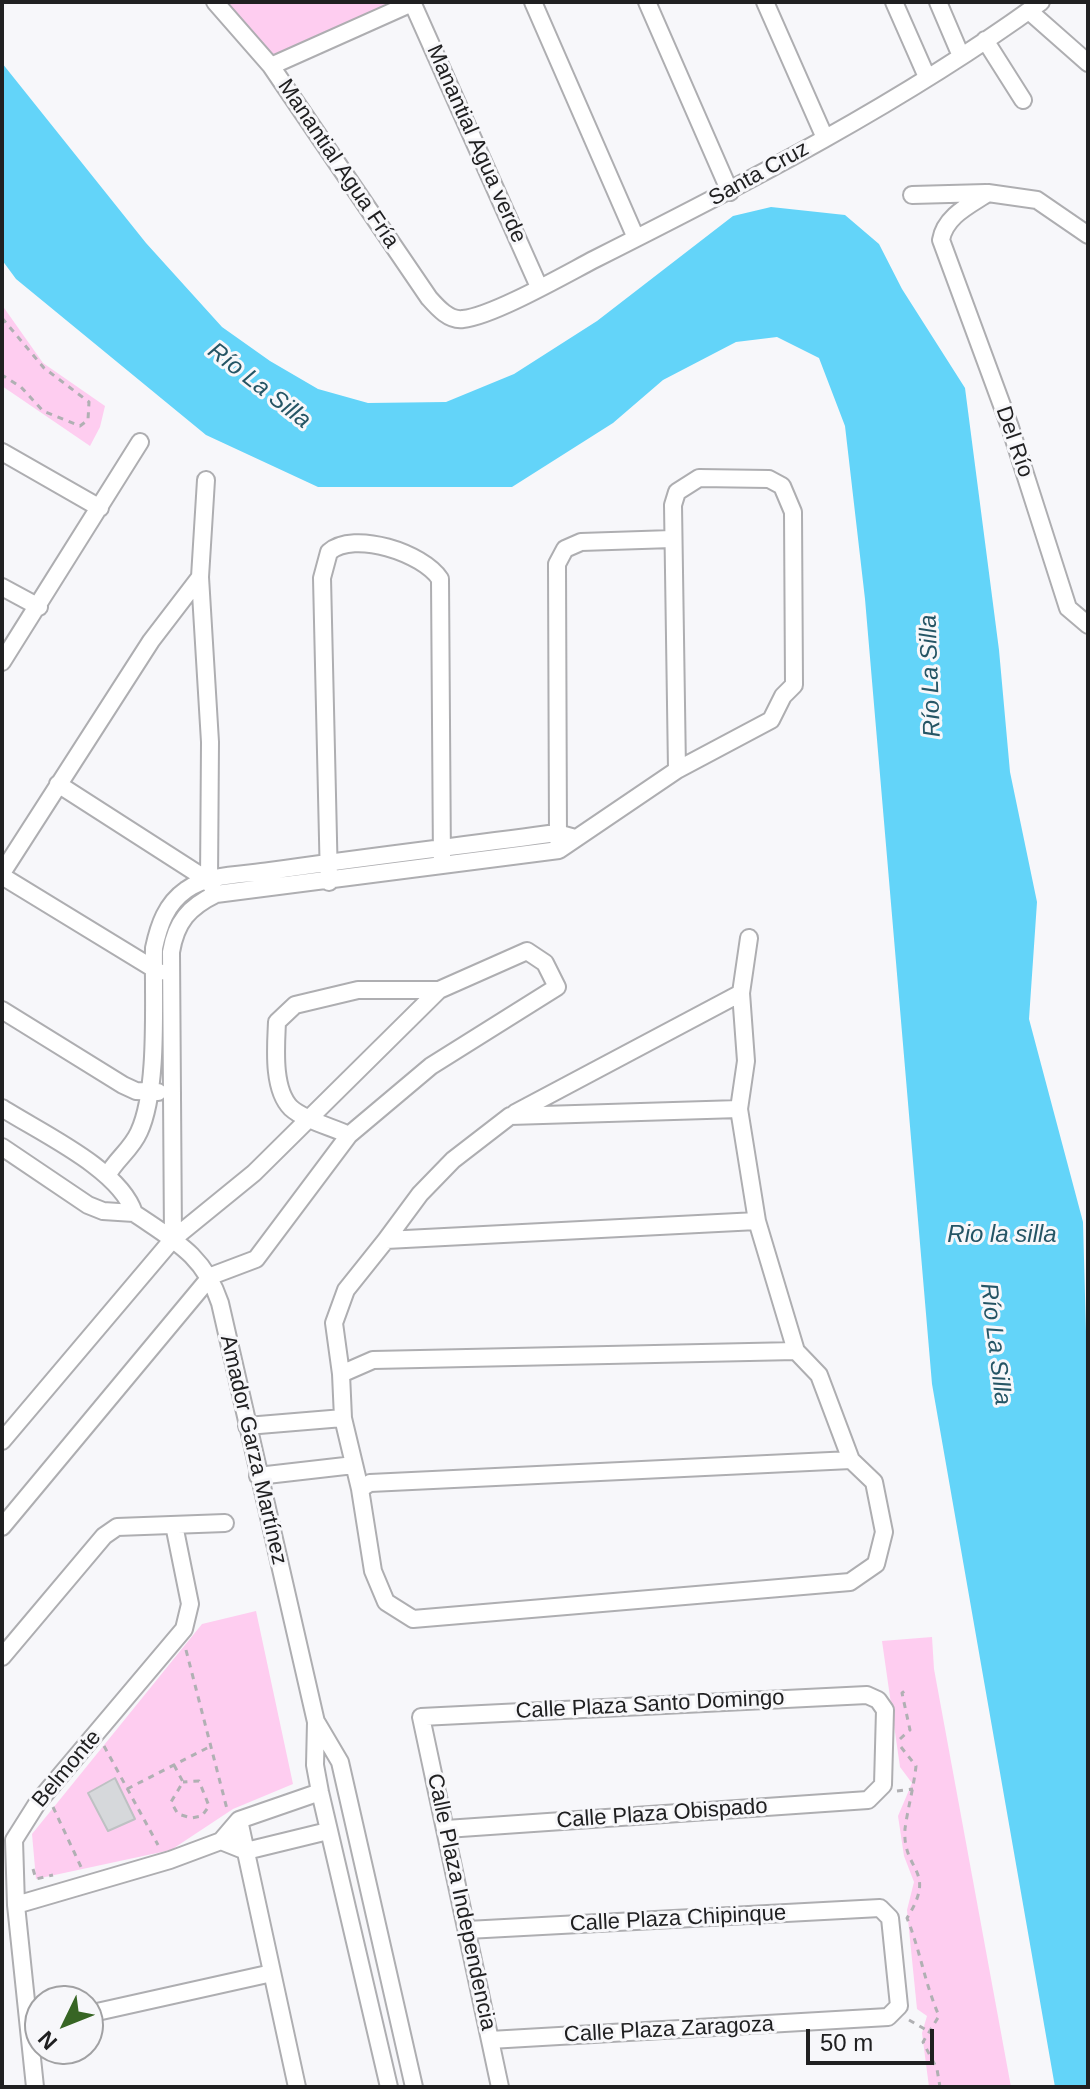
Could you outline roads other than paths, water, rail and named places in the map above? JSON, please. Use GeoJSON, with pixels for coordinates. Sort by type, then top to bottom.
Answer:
{"type":"FeatureCollection","features":[{"type":"Feature","properties":{"kind":"street","name":"Manantial Agua Fría"},"geometry":{"type":"LineString","coordinates":[[215,2],[271,66],[429,298],[447,315],[463,319]]}},
{"type":"Feature","properties":{"kind":"street"},"geometry":{"type":"LineString","coordinates":[[271,66],[412,2]]}},
{"type":"Feature","properties":{"kind":"street","name":"Manantial Agua verde"},"geometry":{"type":"LineString","coordinates":[[412,2],[539,287]]}},
{"type":"Feature","properties":{"kind":"street"},"geometry":{"type":"LineString","coordinates":[[533,2],[636,238]]}},
{"type":"Feature","properties":{"kind":"street"},"geometry":{"type":"LineString","coordinates":[[647,2],[730,192]]}},
{"type":"Feature","properties":{"kind":"street"},"geometry":{"type":"LineString","coordinates":[[765,2],[825,138]]}},
{"type":"Feature","properties":{"kind":"street"},"geometry":{"type":"LineString","coordinates":[[894,2],[927,77]]}},
{"type":"Feature","properties":{"kind":"street"},"geometry":{"type":"LineString","coordinates":[[938,2],[961,56]]}},
{"type":"Feature","properties":{"kind":"street"},"geometry":{"type":"LineString","coordinates":[[1035,7],[1088,63]]}},
{"type":"Feature","properties":{"kind":"street","name":"Santa Cruz"},"geometry":{"type":"LineString","coordinates":[[463,319],[539,287],[730,192],[927,77],[1035,7]]}},
{"type":"Feature","properties":{"kind":"street"},"geometry":{"type":"LineString","coordinates":[[985,40],[1023,100]]}},
{"type":"Feature","properties":{"kind":"street"},"geometry":{"type":"LineString","coordinates":[[912,195],[988,193],[1037,200],[1088,235]]}},
{"type":"Feature","properties":{"kind":"street","name":"Del Río"},"geometry":{"type":"LineString","coordinates":[[988,193],[945,226],[941,240],[944,253],[1010,427],[1068,608],[1088,625]]}},
{"type":"Feature","properties":{"kind":"street"},"geometry":{"type":"LineString","coordinates":[[2,662],[140,442]]}},
{"type":"Feature","properties":{"kind":"street"},"geometry":{"type":"LineString","coordinates":[[2,452],[100,508]]}},
{"type":"Feature","properties":{"kind":"street"},"geometry":{"type":"LineString","coordinates":[[107,1176],[116,1159],[129,1150],[138,1136],[149,1092],[159,925],[170,906],[187,889],[329,882],[442,857],[575,838],[677,770],[771,720],[783,696],[794,685],[793,512],[790,498],[782,486],[769,479],[699,478],[677,492],[673,505],[672,539],[677,770]]}},
{"type":"Feature","properties":{"kind":"street"},"geometry":{"type":"LineString","coordinates":[[206,480],[200,577],[210,742],[212,887]]}},
{"type":"Feature","properties":{"kind":"street"},"geometry":{"type":"LineString","coordinates":[[558,841],[557,564],[565,549],[581,542],[672,539]]}},
{"type":"Feature","properties":{"kind":"street"},"geometry":{"type":"LineString","coordinates":[[329,882],[322,578],[329,552],[342,544],[409,553],[433,568],[440,579],[442,857]]}},
{"type":"Feature","properties":{"kind":"street"},"geometry":{"type":"LineString","coordinates":[[171,978],[2,874],[162,625],[200,577]]}},
{"type":"Feature","properties":{"kind":"street"},"geometry":{"type":"LineString","coordinates":[[2,587],[39,607]]}},
{"type":"Feature","properties":{"kind":"street"},"geometry":{"type":"LineString","coordinates":[[58,784],[212,887]]}},
{"type":"Feature","properties":{"kind":"street"},"geometry":{"type":"LineString","coordinates":[[173,1239],[171,952],[182,919],[212,887],[327,862],[442,857]]}},
{"type":"Feature","properties":{"kind":"street"},"geometry":{"type":"LineString","coordinates":[[741,993],[510,1116],[453,1160],[420,1194],[346,1290],[334,1323],[343,1418],[360,1489],[367,1540],[386,1602],[413,1619],[850,1582],[876,1564],[884,1532],[874,1482],[851,1460],[819,1375],[796,1351],[757,1221],[739,1109],[746,1061],[741,993],[749,938]]}},
{"type":"Feature","properties":{"kind":"street"},"geometry":{"type":"LineString","coordinates":[[2,1441],[173,1239],[254,1173],[308,1116],[439,990],[527,951],[545,963],[557,987],[431,1066],[349,1135],[256,1259],[211,1276],[4,1519]]}},
{"type":"Feature","properties":{"kind":"street"},"geometry":{"type":"LineString","coordinates":[[349,1135],[293,1110],[285,1099],[275,1055],[277,1022],[295,1005],[358,990],[439,990]]}},
{"type":"Feature","properties":{"kind":"street"},"geometry":{"type":"LineString","coordinates":[[2,1010],[123,1085],[149,1092],[171,1092]]}},
{"type":"Feature","properties":{"kind":"street"},"geometry":{"type":"LineString","coordinates":[[2,1108],[107,1176],[130,1200],[134,1213]]}},
{"type":"Feature","properties":{"kind":"street"},"geometry":{"type":"LineString","coordinates":[[510,1116],[739,1109]]}},
{"type":"Feature","properties":{"kind":"street"},"geometry":{"type":"LineString","coordinates":[[2,1147],[88,1205],[103,1211],[134,1213],[173,1239],[211,1276]]}},
{"type":"Feature","properties":{"kind":"street"},"geometry":{"type":"LineString","coordinates":[[386,1240],[757,1221]]}},
{"type":"Feature","properties":{"kind":"street","name":"Amador Garza Martínez"},"geometry":{"type":"LineString","coordinates":[[211,1276],[316,1722],[315,1765],[320,1792],[389,2087]]}},
{"type":"Feature","properties":{"kind":"street"},"geometry":{"type":"LineString","coordinates":[[341,1374],[373,1360],[796,1351]]}},
{"type":"Feature","properties":{"kind":"street"},"geometry":{"type":"LineString","coordinates":[[247,1426],[343,1418]]}},
{"type":"Feature","properties":{"kind":"street"},"geometry":{"type":"LineString","coordinates":[[360,1489],[370,1483],[851,1460]]}},
{"type":"Feature","properties":{"kind":"street"},"geometry":{"type":"LineString","coordinates":[[258,1476],[354,1465]]}},
{"type":"Feature","properties":{"kind":"street"},"geometry":{"type":"LineString","coordinates":[[2,1657],[104,1536],[117,1527],[225,1523]]}},
{"type":"Feature","properties":{"kind":"street","name":"Belmonte"},"geometry":{"type":"LineString","coordinates":[[28,1985],[8,1838],[184,1629],[190,1604],[174,1525]]}},
{"type":"Feature","properties":{"kind":"street","name":"Calle Plaza Santo Domingo"},"geometry":{"type":"LineString","coordinates":[[421,1717],[867,1695],[878,1700],[885,1710],[883,1785],[877,1794]]}},
{"type":"Feature","properties":{"kind":"street","name":"Calle Plaza Independencia"},"geometry":{"type":"LineString","coordinates":[[421,1717],[500,2087]]}},
{"type":"Feature","properties":{"kind":"street","name":"Amador Garza Martínez"},"geometry":{"type":"LineString","coordinates":[[316,1722],[340,1762],[414,2087]]}},
{"type":"Feature","properties":{"kind":"street"},"geometry":{"type":"LineString","coordinates":[[16,1905],[120,1877],[221,1841],[236,1814],[320,1792]]}},
{"type":"Feature","properties":{"kind":"street","name":"Calle Plaza Obispado"},"geometry":{"type":"LineString","coordinates":[[446,1829],[868,1800],[877,1794]]}},
{"type":"Feature","properties":{"kind":"street"},"geometry":{"type":"LineString","coordinates":[[236,1814],[297,2087]]}},
{"type":"Feature","properties":{"kind":"street"},"geometry":{"type":"LineString","coordinates":[[221,1841],[246,1851],[328,1831]]}},
{"type":"Feature","properties":{"kind":"street","name":"Calle Plaza Chipinque"},"geometry":{"type":"LineString","coordinates":[[467,1930],[880,1908],[887,1912],[899,2006],[895,2013]]}},
{"type":"Feature","properties":{"kind":"street"},"geometry":{"type":"LineString","coordinates":[[104,2010],[272,1973]]}},
{"type":"Feature","properties":{"kind":"street","name":"Calle Plaza Zaragoza"},"geometry":{"type":"LineString","coordinates":[[490,2040],[888,2017],[895,2013]]}},
{"type":"Feature","properties":{"kind":"street","name":"Belmonte"},"geometry":{"type":"LineString","coordinates":[[35,2065],[35,2087]]}},
{"type":"Feature","properties":{"kind":"water","name":"Rio la silla"},"geometry":{"type":"Polygon","coordinates":[[[2,63],[146,243],[222,327],[270,361],[318,389],[368,403],[446,402],[514,374],[597,321],[733,216],[771,207],[845,215],[879,244],[902,289],[965,388],[999,650],[1010,772],[1037,902],[1029,1019],[1083,1222],[1088,1405],[1088,2087],[1055,2087],[932,1384],[865,599],[845,426],[819,358],[777,337],[736,342],[663,380],[613,423],[512,487],[318,487],[206,435],[16,279],[2,260],[2,63]]]}},
{"type":"Feature","properties":{"kind":"water label","name":"Río La Silla"},"geometry":{"type":"Point","coordinates":[259,386]}},
{"type":"Feature","properties":{"kind":"water label","name":"Río La Silla"},"geometry":{"type":"Point","coordinates":[931,676]}},
{"type":"Feature","properties":{"kind":"water label","name":"Río La Silla"},"geometry":{"type":"Point","coordinates":[995,1344]}}]}
